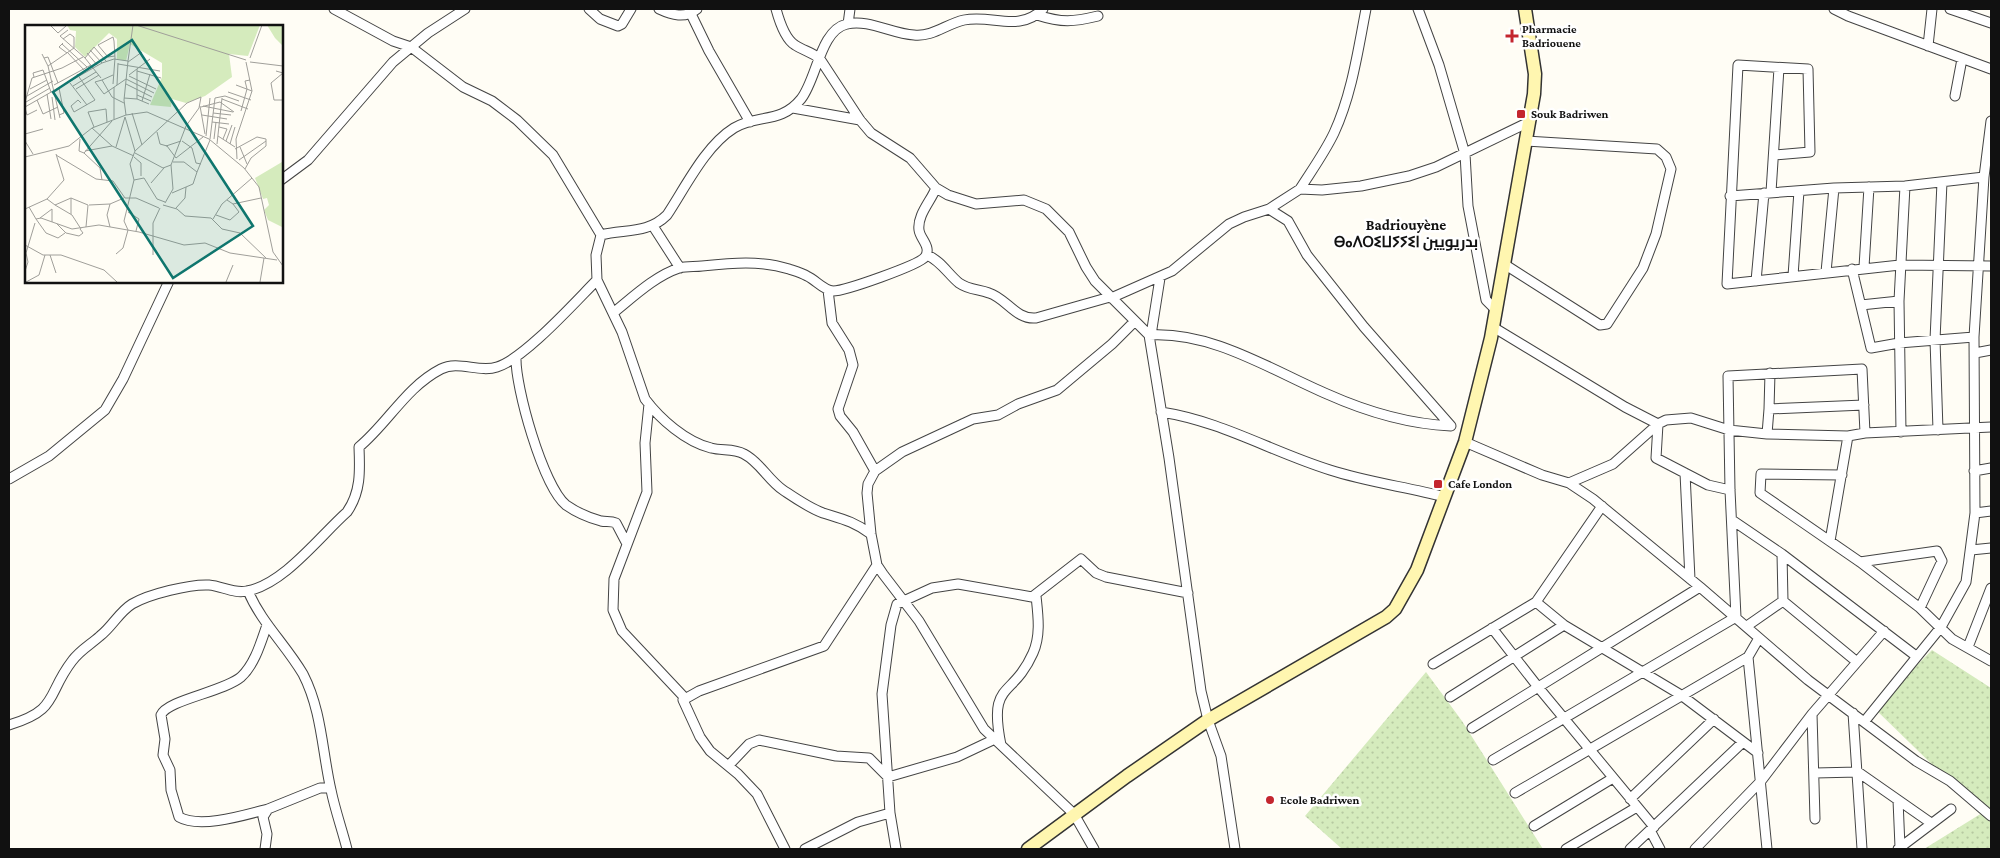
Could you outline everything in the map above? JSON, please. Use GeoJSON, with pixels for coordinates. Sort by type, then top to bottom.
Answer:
{"type":"FeatureCollection","features":[{"type":"Feature","properties":{"kind":"street"},"geometry":{"type":"LineString","coordinates":[[334,9],[393,41],[410,47],[463,87],[504,108],[553,155],[601,235],[596,255],[597,280],[613,313],[649,404],[679,432],[696,443],[712,449],[742,452],[750,457],[768,480],[781,489],[810,507],[852,522],[870,534]]}},
{"type":"Feature","properties":{"kind":"street"},"geometry":{"type":"LineString","coordinates":[[282,179],[308,160],[378,78],[410,47],[465,9]]}},
{"type":"Feature","properties":{"kind":"street"},"geometry":{"type":"LineString","coordinates":[[589,9],[600,19],[618,26],[622,24],[631,9]]}},
{"type":"Feature","properties":{"kind":"street"},"geometry":{"type":"LineString","coordinates":[[659,9],[680,16],[694,11],[708,52],[750,122]]}},
{"type":"Feature","properties":{"kind":"street"},"geometry":{"type":"LineString","coordinates":[[776,9],[784,30],[793,44],[811,52],[820,59],[860,120],[871,133],[910,158],[936,188],[948,195],[976,204],[1024,200],[1046,209],[1069,232],[1086,267],[1111,298],[1150,335],[1184,336],[1210,343],[1328,395],[1366,408],[1413,422],[1451,426],[1468,430]]}},
{"type":"Feature","properties":{"kind":"street"},"geometry":{"type":"LineString","coordinates":[[848,24],[850,9]]}},
{"type":"Feature","properties":{"kind":"street"},"geometry":{"type":"LineString","coordinates":[[927,255],[940,263],[959,282],[973,290],[995,296],[1017,313],[1028,318],[1036,318],[1111,298],[1160,278],[1187,260],[1229,224],[1269,209],[1300,189],[1327,147],[1341,116],[1359,57],[1366,9]]}},
{"type":"Feature","properties":{"kind":"street"},"geometry":{"type":"LineString","coordinates":[[1418,9],[1439,65],[1464,154],[1468,206],[1486,300],[1494,309]]}},
{"type":"Feature","properties":{"kind":"street"},"geometry":{"type":"LineString","coordinates":[[1028,849],[1074,814],[1208,720],[1386,617],[1395,609],[1417,570],[1445,497],[1468,430],[1493,327],[1494,309],[1530,122],[1536,74],[1525,9]]}},
{"type":"Feature","properties":{"kind":"street"},"geometry":{"type":"LineString","coordinates":[[1834,9],[1848,16],[1991,69]]}},
{"type":"Feature","properties":{"kind":"street"},"geometry":{"type":"LineString","coordinates":[[1928,46],[1932,9]]}},
{"type":"Feature","properties":{"kind":"street"},"geometry":{"type":"LineString","coordinates":[[1950,9],[1966,11],[1991,23]]}},
{"type":"Feature","properties":{"kind":"street"},"geometry":{"type":"LineString","coordinates":[[601,235],[653,226],[667,215],[696,170],[720,141],[733,129],[750,122],[772,119],[793,108],[812,82],[831,35],[848,24],[879,27],[900,34],[916,36],[935,32],[964,20],[1019,22],[1040,12],[1058,21],[1074,22],[1098,16]]}},
{"type":"Feature","properties":{"kind":"street"},"geometry":{"type":"LineString","coordinates":[[1955,96],[1962,59]]}},
{"type":"Feature","properties":{"kind":"street"},"geometry":{"type":"LineString","coordinates":[[1774,155],[1810,152],[1808,69],[1738,65],[1727,284],[1900,265],[1991,266]]}},
{"type":"Feature","properties":{"kind":"street"},"geometry":{"type":"LineString","coordinates":[[1756,282],[1774,155],[1778,68]]}},
{"type":"Feature","properties":{"kind":"street"},"geometry":{"type":"LineString","coordinates":[[793,108],[860,120]]}},
{"type":"Feature","properties":{"kind":"street"},"geometry":{"type":"LineString","coordinates":[[1864,722],[1941,627],[1966,582],[1975,513],[1974,337],[1984,177],[1991,121]]}},
{"type":"Feature","properties":{"kind":"street"},"geometry":{"type":"LineString","coordinates":[[1300,189],[1322,190],[1386,182],[1410,176],[1464,154],[1530,122]]}},
{"type":"Feature","properties":{"kind":"street"},"geometry":{"type":"LineString","coordinates":[[1504,264],[1600,325],[1607,324],[1643,268],[1656,234],[1670,168],[1666,157],[1657,149],[1526,141]]}},
{"type":"Feature","properties":{"kind":"street"},"geometry":{"type":"LineString","coordinates":[[1730,196],[1834,188],[1905,186],[1984,177]]}},
{"type":"Feature","properties":{"kind":"street"},"geometry":{"type":"LineString","coordinates":[[1938,430],[1935,340],[1942,182]]}},
{"type":"Feature","properties":{"kind":"street"},"geometry":{"type":"LineString","coordinates":[[1901,432],[1899,301],[1905,186]]}},
{"type":"Feature","properties":{"kind":"street"},"geometry":{"type":"LineString","coordinates":[[1864,268],[1869,187]]}},
{"type":"Feature","properties":{"kind":"street"},"geometry":{"type":"LineString","coordinates":[[613,313],[651,284],[680,268],[730,262],[775,266],[808,276],[828,290],[860,286],[880,276],[914,265],[927,255],[928,250],[919,230],[919,222],[936,188]]}},
{"type":"Feature","properties":{"kind":"street"},"geometry":{"type":"LineString","coordinates":[[1826,272],[1834,188]]}},
{"type":"Feature","properties":{"kind":"street"},"geometry":{"type":"LineString","coordinates":[[1793,276],[1799,191]]}},
{"type":"Feature","properties":{"kind":"street"},"geometry":{"type":"LineString","coordinates":[[1269,209],[1288,221],[1307,255],[1364,327],[1451,426]]}},
{"type":"Feature","properties":{"kind":"street"},"geometry":{"type":"LineString","coordinates":[[653,226],[680,268]]}},
{"type":"Feature","properties":{"kind":"street"},"geometry":{"type":"LineString","coordinates":[[1852,269],[1871,348],[1899,343],[1974,337]]}},
{"type":"Feature","properties":{"kind":"street"},"geometry":{"type":"LineString","coordinates":[[1160,278],[1155,295],[1150,335],[1161,412],[1170,458],[1201,691],[1208,720],[1221,756],[1235,849]]}},
{"type":"Feature","properties":{"kind":"street"},"geometry":{"type":"LineString","coordinates":[[9,726],[39,713],[52,699],[64,673],[78,652],[100,637],[132,604],[153,596],[196,586],[209,585],[233,591],[248,591],[281,574],[347,512],[354,502],[360,480],[359,447],[375,433],[391,412],[418,384],[448,366],[488,369],[498,367],[516,357],[597,280]]}},
{"type":"Feature","properties":{"kind":"street"},"geometry":{"type":"LineString","coordinates":[[9,480],[49,456],[105,410],[123,379],[169,282]]}},
{"type":"Feature","properties":{"kind":"street"},"geometry":{"type":"LineString","coordinates":[[828,290],[832,323],[849,350],[852,365],[838,409],[840,416],[853,432],[876,471]]}},
{"type":"Feature","properties":{"kind":"street"},"geometry":{"type":"LineString","coordinates":[[1861,305],[1899,301]]}},
{"type":"Feature","properties":{"kind":"street"},"geometry":{"type":"LineString","coordinates":[[1094,849],[1074,814],[984,729],[947,665],[904,600],[877,564],[870,534],[867,493],[868,484],[876,471],[902,452],[973,418],[998,415],[1018,404],[1057,390],[1112,344],[1135,321]]}},
{"type":"Feature","properties":{"kind":"street"},"geometry":{"type":"LineString","coordinates":[[1493,327],[1617,402],[1658,424]]}},
{"type":"Feature","properties":{"kind":"street"},"geometry":{"type":"LineString","coordinates":[[1975,353],[1991,350]]}},
{"type":"Feature","properties":{"kind":"street"},"geometry":{"type":"LineString","coordinates":[[516,357],[517,380],[550,482],[559,498],[567,506],[592,519],[616,523],[627,544]]}},
{"type":"Feature","properties":{"kind":"street"},"geometry":{"type":"LineString","coordinates":[[1736,617],[1730,490],[1728,376],[1862,369],[1865,433]]}},
{"type":"Feature","properties":{"kind":"street"},"geometry":{"type":"LineString","coordinates":[[1767,434],[1770,374]]}},
{"type":"Feature","properties":{"kind":"street"},"geometry":{"type":"LineString","coordinates":[[649,404],[645,443],[647,492],[614,579],[613,599],[617,620],[629,639],[684,697]]}},
{"type":"Feature","properties":{"kind":"street"},"geometry":{"type":"LineString","coordinates":[[1769,409],[1864,405]]}},
{"type":"Feature","properties":{"kind":"street"},"geometry":{"type":"LineString","coordinates":[[1161,412],[1183,415],[1234,431],[1330,470],[1445,497]]}},
{"type":"Feature","properties":{"kind":"street"},"geometry":{"type":"LineString","coordinates":[[1569,483],[1613,464],[1658,424],[1666,420],[1690,418],[1729,430],[1767,434],[1848,436],[1865,433],[1991,427]]}},
{"type":"Feature","properties":{"kind":"street"},"geometry":{"type":"LineString","coordinates":[[1658,424],[1656,458],[1708,484],[1730,490]]}},
{"type":"Feature","properties":{"kind":"street"},"geometry":{"type":"LineString","coordinates":[[1830,541],[1848,436]]}},
{"type":"Feature","properties":{"kind":"street"},"geometry":{"type":"LineString","coordinates":[[1464,442],[1542,475],[1569,483],[1602,506],[1853,714],[1916,761],[1950,781],[1991,816]]}},
{"type":"Feature","properties":{"kind":"street"},"geometry":{"type":"LineString","coordinates":[[1974,470],[1991,468]]}},
{"type":"Feature","properties":{"kind":"street"},"geometry":{"type":"LineString","coordinates":[[1685,473],[1690,579]]}},
{"type":"Feature","properties":{"kind":"street"},"geometry":{"type":"LineString","coordinates":[[1842,475],[1761,474],[1760,493],[1860,562],[1920,608],[1952,639],[1991,661]]}},
{"type":"Feature","properties":{"kind":"street"},"geometry":{"type":"LineString","coordinates":[[1433,664],[1536,602],[1602,506]]}},
{"type":"Feature","properties":{"kind":"street"},"geometry":{"type":"LineString","coordinates":[[1975,513],[1991,511]]}},
{"type":"Feature","properties":{"kind":"street"},"geometry":{"type":"LineString","coordinates":[[1732,520],[1782,554],[1916,656]]}},
{"type":"Feature","properties":{"kind":"street"},"geometry":{"type":"LineString","coordinates":[[1971,550],[1991,548]]}},
{"type":"Feature","properties":{"kind":"street"},"geometry":{"type":"LineString","coordinates":[[1860,562],[1938,552],[1942,561],[1920,608]]}},
{"type":"Feature","properties":{"kind":"street"},"geometry":{"type":"LineString","coordinates":[[1782,554],[1783,601],[1857,662]]}},
{"type":"Feature","properties":{"kind":"street"},"geometry":{"type":"LineString","coordinates":[[896,849],[890,813],[882,694],[893,612],[897,604],[932,588],[958,584],[1028,597],[1036,596],[1081,559],[1096,573],[1106,577],[1188,592]]}},
{"type":"Feature","properties":{"kind":"street"},"geometry":{"type":"LineString","coordinates":[[684,697],[824,646],[877,564]]}},
{"type":"Feature","properties":{"kind":"street"},"geometry":{"type":"LineString","coordinates":[[1472,728],[1700,587]]}},
{"type":"Feature","properties":{"kind":"street"},"geometry":{"type":"LineString","coordinates":[[1968,647],[1991,588]]}},
{"type":"Feature","properties":{"kind":"street"},"geometry":{"type":"LineString","coordinates":[[248,591],[254,607],[299,669],[312,697],[321,725],[330,788],[347,849]]}},
{"type":"Feature","properties":{"kind":"street"},"geometry":{"type":"LineString","coordinates":[[998,742],[997,701],[1019,675],[1033,654],[1038,630],[1036,596]]}},
{"type":"Feature","properties":{"kind":"street"},"geometry":{"type":"LineString","coordinates":[[1747,626],[1783,601]]}},
{"type":"Feature","properties":{"kind":"street"},"geometry":{"type":"LineString","coordinates":[[1536,602],[1564,626],[1682,696],[1758,753]]}},
{"type":"Feature","properties":{"kind":"street"},"geometry":{"type":"LineString","coordinates":[[1493,760],[1736,617]]}},
{"type":"Feature","properties":{"kind":"street"},"geometry":{"type":"LineString","coordinates":[[267,625],[252,663],[239,678],[211,693],[168,706],[161,715],[165,739],[163,755],[170,770],[171,790],[179,817],[194,821],[234,818],[268,809],[320,788],[330,788]]}},
{"type":"Feature","properties":{"kind":"street"},"geometry":{"type":"LineString","coordinates":[[1450,697],[1564,626]]}},
{"type":"Feature","properties":{"kind":"street"},"geometry":{"type":"LineString","coordinates":[[1492,628],[1653,829],[1660,849]]}},
{"type":"Feature","properties":{"kind":"street"},"geometry":{"type":"LineString","coordinates":[[1695,849],[1761,781],[1828,694],[1884,631]]}},
{"type":"Feature","properties":{"kind":"street"},"geometry":{"type":"LineString","coordinates":[[1514,793],[1748,657],[1759,638]]}},
{"type":"Feature","properties":{"kind":"street"},"geometry":{"type":"LineString","coordinates":[[1748,657],[1761,781],[1764,847]]}},
{"type":"Feature","properties":{"kind":"street"},"geometry":{"type":"LineString","coordinates":[[684,697],[682,702],[700,737],[716,757],[729,765],[757,794],[785,849]]}},
{"type":"Feature","properties":{"kind":"street"},"geometry":{"type":"LineString","coordinates":[[1812,714],[1815,819]]}},
{"type":"Feature","properties":{"kind":"street"},"geometry":{"type":"LineString","coordinates":[[1853,714],[1862,849]]}},
{"type":"Feature","properties":{"kind":"street"},"geometry":{"type":"LineString","coordinates":[[1630,799],[1714,719]]}},
{"type":"Feature","properties":{"kind":"street"},"geometry":{"type":"LineString","coordinates":[[729,765],[749,744],[759,740],[836,756],[869,758],[888,777]]}},
{"type":"Feature","properties":{"kind":"street"},"geometry":{"type":"LineString","coordinates":[[888,777],[957,757],[998,742]]}},
{"type":"Feature","properties":{"kind":"street"},"geometry":{"type":"LineString","coordinates":[[1630,849],[1743,742]]}},
{"type":"Feature","properties":{"kind":"street"},"geometry":{"type":"LineString","coordinates":[[1815,773],[1858,772],[1932,823]]}},
{"type":"Feature","properties":{"kind":"street"},"geometry":{"type":"LineString","coordinates":[[1534,826],[1612,778]]}},
{"type":"Feature","properties":{"kind":"street"},"geometry":{"type":"LineString","coordinates":[[1898,800],[1899,848]]}},
{"type":"Feature","properties":{"kind":"street"},"geometry":{"type":"LineString","coordinates":[[1566,849],[1636,807]]}},
{"type":"Feature","properties":{"kind":"street"},"geometry":{"type":"LineString","coordinates":[[265,849],[267,834],[263,817],[268,809]]}},
{"type":"Feature","properties":{"kind":"street"},"geometry":{"type":"LineString","coordinates":[[1899,848],[1951,809]]}},
{"type":"Feature","properties":{"kind":"street"},"geometry":{"type":"LineString","coordinates":[[805,849],[858,822],[890,813]]}},
{"type":"Feature","properties":{"kind":"green space"},"geometry":{"type":"Polygon","coordinates":[[[1932,650],[1991,688],[1991,849],[1924,849],[1982,813],[1874,708],[1932,650]]]}},
{"type":"Feature","properties":{"kind":"green space"},"geometry":{"type":"Polygon","coordinates":[[[1426,672],[1462,721],[1543,849],[1342,849],[1305,816],[1426,672]]]}},
{"type":"Feature","properties":{"kind":"place","name":"Pharmacie Badriouene"},"geometry":{"type":"Point","coordinates":[1512,36]}},
{"type":"Feature","properties":{"kind":"place","name":"Souk Badriwen"},"geometry":{"type":"Point","coordinates":[1521,114]}},
{"type":"Feature","properties":{"kind":"place","name":"Cafe London"},"geometry":{"type":"Point","coordinates":[1438,484]}},
{"type":"Feature","properties":{"kind":"place","name":"Ecole Badriwen"},"geometry":{"type":"Point","coordinates":[1270,800]}},
{"type":"Feature","properties":{"kind":"district","name":"Badriouyène ⴱⴰⴷⵔⵉⵡⵢⵢⵉⵏ بدريويين"},"geometry":{"type":"Point","coordinates":[1406,234]}}]}
